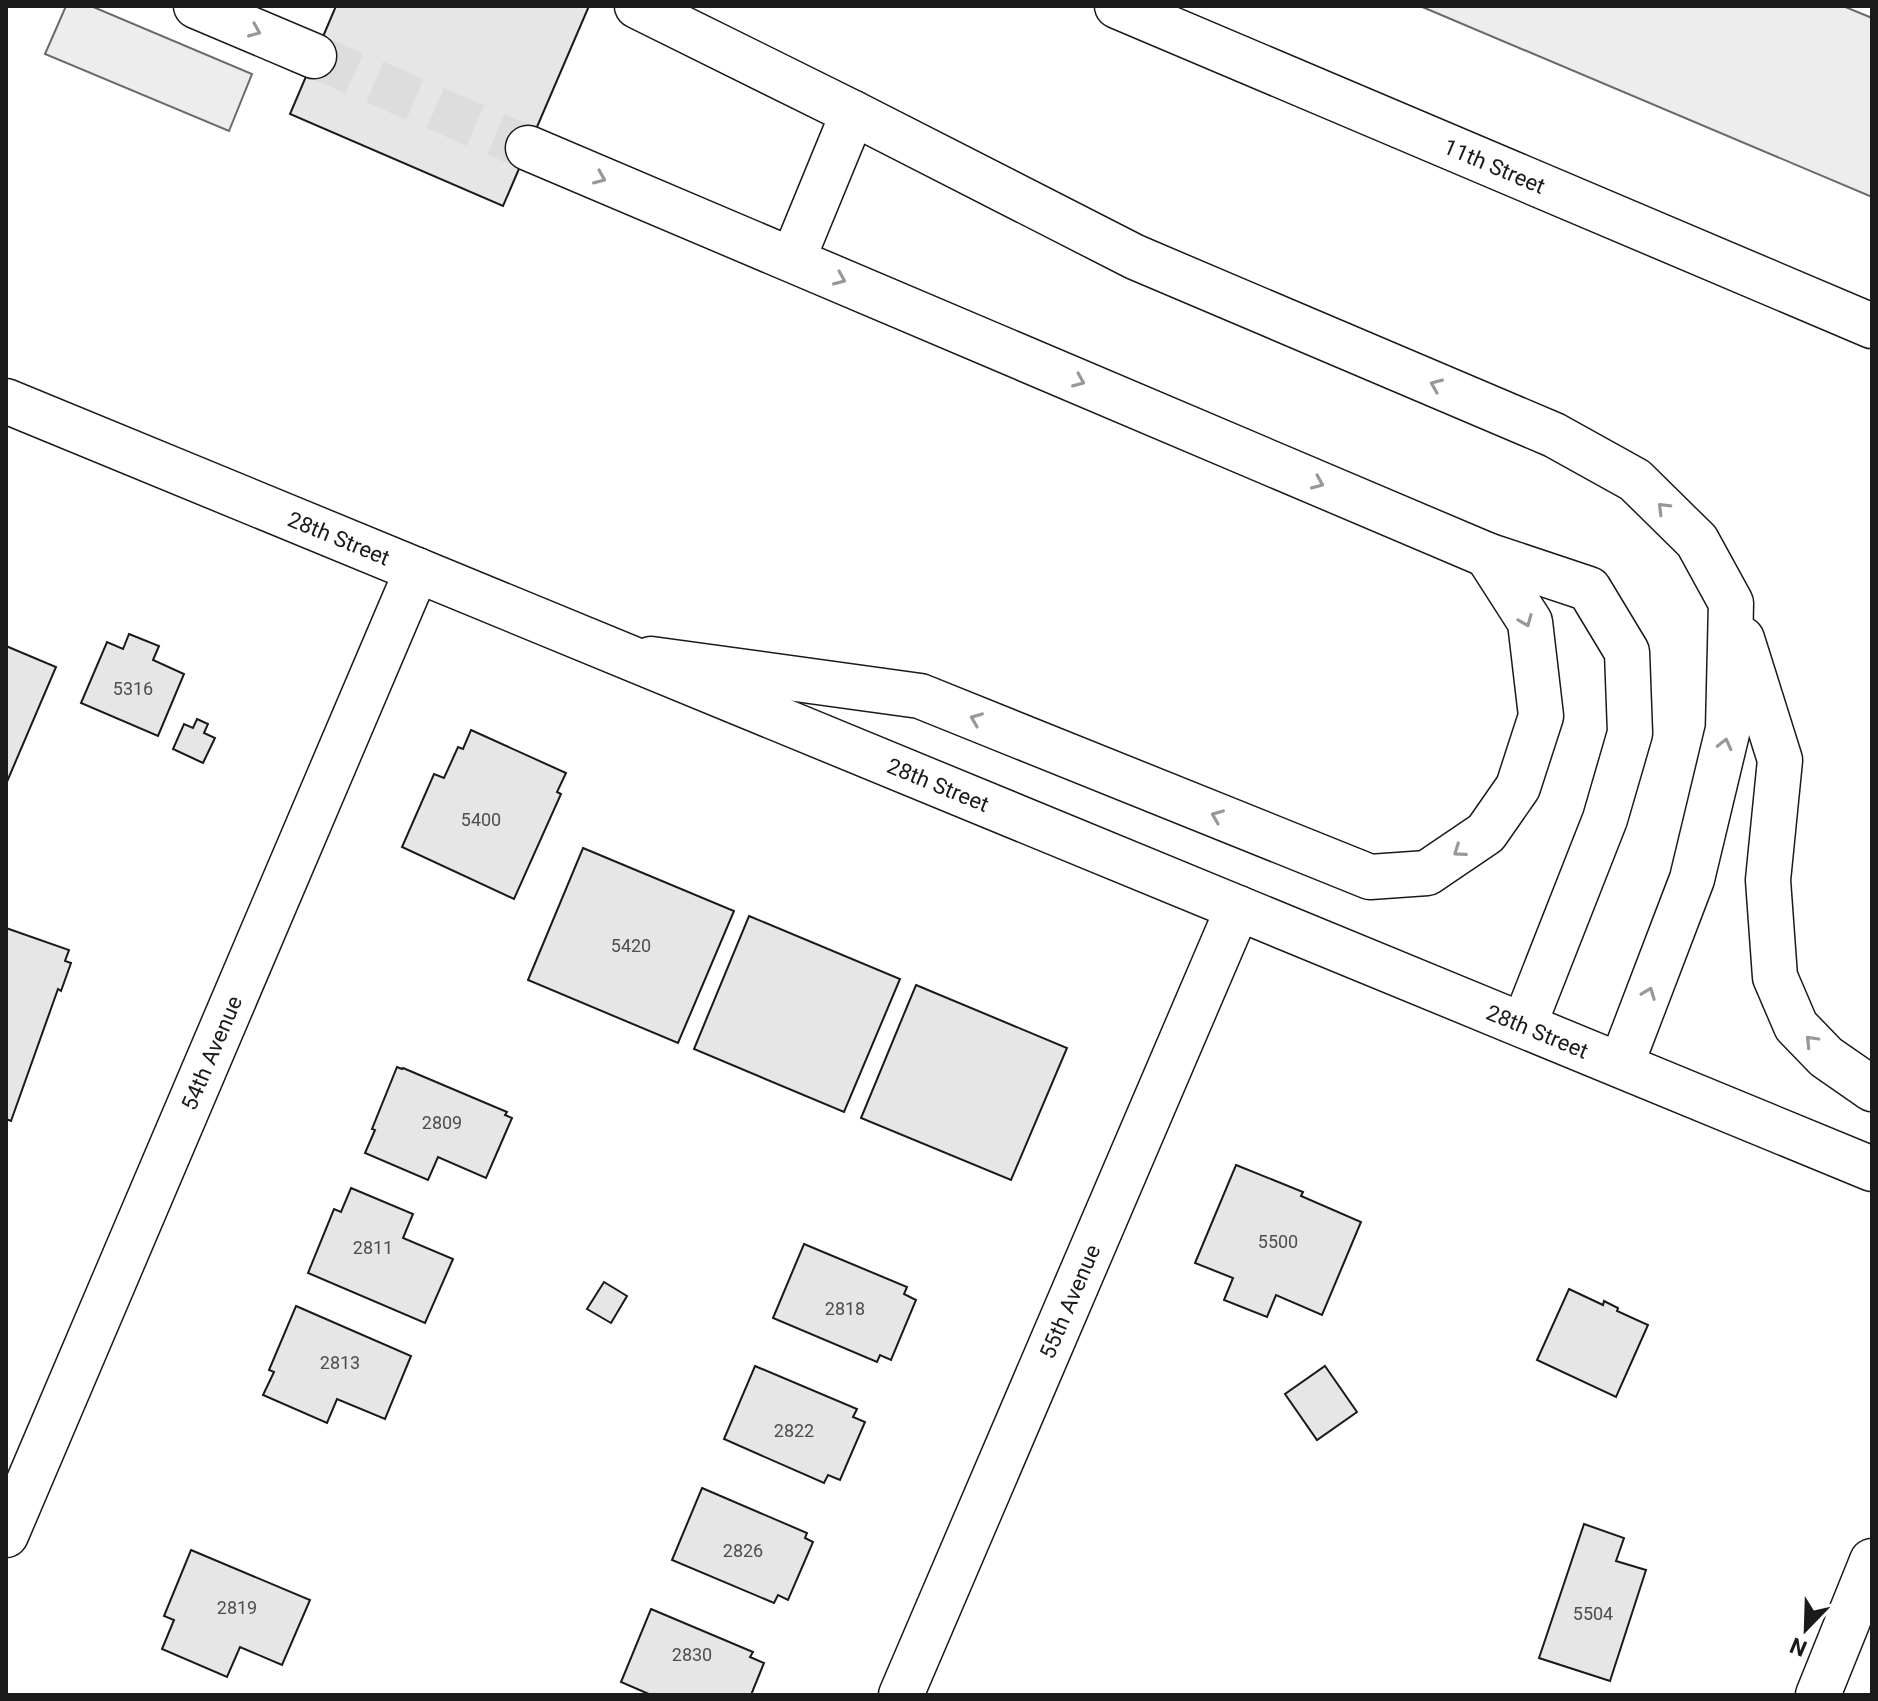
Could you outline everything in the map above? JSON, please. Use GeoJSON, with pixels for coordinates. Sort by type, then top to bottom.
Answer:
{"type":"FeatureCollection","features":[{"type":"Feature","properties":{"kind":"street"},"geometry":{"type":"LineString","coordinates":[[196,6],[314,56]]}},
{"type":"Feature","properties":{"kind":"street"},"geometry":{"type":"LineString","coordinates":[[637,6],[1135,257],[1554,435],[1635,480],[1697,541],[1731,603],[1780,760],[1768,880],[1775,977],[1796,1026],[1826,1057],[1872,1089]]}},
{"type":"Feature","properties":{"kind":"street","name":"11th Street"},"geometry":{"type":"LineString","coordinates":[[1117,6],[1872,326]]}},
{"type":"Feature","properties":{"kind":"street"},"geometry":{"type":"LineString","coordinates":[[793,259],[853,113]]}},
{"type":"Feature","properties":{"kind":"street"},"geometry":{"type":"LineString","coordinates":[[528,148],[1487,555],[1589,589],[1627,652],[1630,733],[1605,819],[1524,1025]]}},
{"type":"Feature","properties":{"kind":"street","name":"28th Street"},"geometry":{"type":"LineString","coordinates":[[6,401],[1872,1169]]}},
{"type":"Feature","properties":{"kind":"street"},"geometry":{"type":"LineString","coordinates":[[626,656],[920,696],[1370,877],[1427,873],[1486,833],[1518,787],[1541,716],[1530,622],[1487,555]]}},
{"type":"Feature","properties":{"kind":"street","name":"54th Avenue"},"geometry":{"type":"LineString","coordinates":[[6,1535],[417,570]]}},
{"type":"Feature","properties":{"kind":"street"},"geometry":{"type":"LineString","coordinates":[[1621,1065],[1692,879],[1728,729],[1731,603]]}},
{"type":"Feature","properties":{"kind":"street","name":"55th Avenue"},"geometry":{"type":"LineString","coordinates":[[901,1695],[1238,908]]}},
{"type":"Feature","properties":{"kind":"street"},"geometry":{"type":"LineString","coordinates":[[1818,1695],[1872,1561]]}},
{"type":"Feature","properties":{"kind":"shaded area"},"geometry":{"type":"Polygon","coordinates":[[[66,6],[91,6],[252,74],[229,131],[45,54],[66,6]]]}},
{"type":"Feature","properties":{"kind":"shaded area"},"geometry":{"type":"Polygon","coordinates":[[[1420,6],[1843,6],[1872,18],[1872,197],[1420,6]]]}},
{"type":"Feature","properties":{"kind":"building"},"geometry":{"type":"Polygon","coordinates":[[[336,6],[589,6],[503,206],[290,114],[336,6]]]}},
{"type":"Feature","properties":{"kind":"building"},"geometry":{"type":"Polygon","coordinates":[[[129,634],[159,646],[153,660],[184,674],[158,736],[81,703],[107,642],[123,649],[129,634]]]}},
{"type":"Feature","properties":{"kind":"building"},"geometry":{"type":"Polygon","coordinates":[[[6,646],[56,667],[6,784],[6,646]]]}},
{"type":"Feature","properties":{"kind":"building"},"geometry":{"type":"Polygon","coordinates":[[[197,719],[208,724],[204,733],[215,738],[203,763],[173,749],[184,724],[193,728],[197,719]]]}},
{"type":"Feature","properties":{"kind":"building"},"geometry":{"type":"Polygon","coordinates":[[[471,730],[566,773],[557,792],[561,794],[514,899],[402,847],[434,774],[444,778],[458,747],[463,749],[471,730]]]}},
{"type":"Feature","properties":{"kind":"building"},"geometry":{"type":"Polygon","coordinates":[[[583,848],[734,911],[678,1043],[528,980],[583,848]]]}},
{"type":"Feature","properties":{"kind":"building"},"geometry":{"type":"Polygon","coordinates":[[[749,916],[900,979],[844,1112],[694,1049],[749,916]]]}},
{"type":"Feature","properties":{"kind":"building"},"geometry":{"type":"Polygon","coordinates":[[[6,928],[69,950],[65,961],[71,963],[61,991],[58,989],[11,1121],[6,1119],[6,928]]]}},
{"type":"Feature","properties":{"kind":"building"},"geometry":{"type":"Polygon","coordinates":[[[916,985],[1067,1048],[1011,1180],[861,1118],[916,985]]]}},
{"type":"Feature","properties":{"kind":"building"},"geometry":{"type":"Polygon","coordinates":[[[397,1067],[507,1112],[505,1115],[512,1118],[486,1178],[438,1157],[428,1180],[365,1153],[397,1067]]]}},
{"type":"Feature","properties":{"kind":"building"},"geometry":{"type":"Polygon","coordinates":[[[1236,1165],[1303,1192],[1301,1196],[1361,1222],[1322,1315],[1276,1295],[1267,1317],[1224,1300],[1233,1278],[1195,1263],[1236,1165]]]}},
{"type":"Feature","properties":{"kind":"building"},"geometry":{"type":"Polygon","coordinates":[[[351,1188],[413,1214],[403,1238],[453,1259],[425,1323],[308,1273],[334,1209],[341,1212],[351,1188]]]}},
{"type":"Feature","properties":{"kind":"building"},"geometry":{"type":"Polygon","coordinates":[[[804,1244],[907,1287],[904,1294],[916,1300],[891,1360],[880,1355],[877,1362],[773,1318],[804,1244]]]}},
{"type":"Feature","properties":{"kind":"building"},"geometry":{"type":"Polygon","coordinates":[[[604,1282],[627,1296],[611,1323],[587,1309],[604,1282]]]}},
{"type":"Feature","properties":{"kind":"building"},"geometry":{"type":"Polygon","coordinates":[[[1569,1289],[1603,1305],[1604,1301],[1618,1308],[1617,1311],[1648,1325],[1616,1397],[1537,1360],[1569,1289]]]}},
{"type":"Feature","properties":{"kind":"building"},"geometry":{"type":"Polygon","coordinates":[[[296,1306],[411,1356],[385,1419],[337,1399],[327,1423],[263,1395],[274,1372],[269,1370],[296,1306]]]}},
{"type":"Feature","properties":{"kind":"building"},"geometry":{"type":"Polygon","coordinates":[[[755,1366],[857,1409],[853,1417],[865,1422],[840,1480],[828,1475],[824,1483],[724,1439],[755,1366]]]}},
{"type":"Feature","properties":{"kind":"building"},"geometry":{"type":"Polygon","coordinates":[[[1325,1366],[1357,1412],[1317,1440],[1285,1394],[1325,1366]]]}},
{"type":"Feature","properties":{"kind":"building"},"geometry":{"type":"Polygon","coordinates":[[[702,1488],[807,1533],[805,1538],[813,1542],[788,1600],[778,1595],[774,1603],[672,1560],[702,1488]]]}},
{"type":"Feature","properties":{"kind":"building"},"geometry":{"type":"Polygon","coordinates":[[[1584,1524],[1624,1538],[1616,1561],[1646,1570],[1610,1681],[1539,1658],[1584,1524]]]}},
{"type":"Feature","properties":{"kind":"building"},"geometry":{"type":"Polygon","coordinates":[[[191,1550],[310,1600],[282,1665],[240,1647],[227,1677],[162,1649],[174,1620],[164,1616],[191,1550]]]}},
{"type":"Feature","properties":{"kind":"building"},"geometry":{"type":"Polygon","coordinates":[[[651,1609],[753,1652],[750,1657],[764,1663],[751,1695],[651,1695],[621,1682],[651,1609]]]}},
{"type":"Feature","properties":{"kind":"tunnel"},"geometry":{"type":"LineString","coordinates":[[314,56],[528,148]]}}]}
